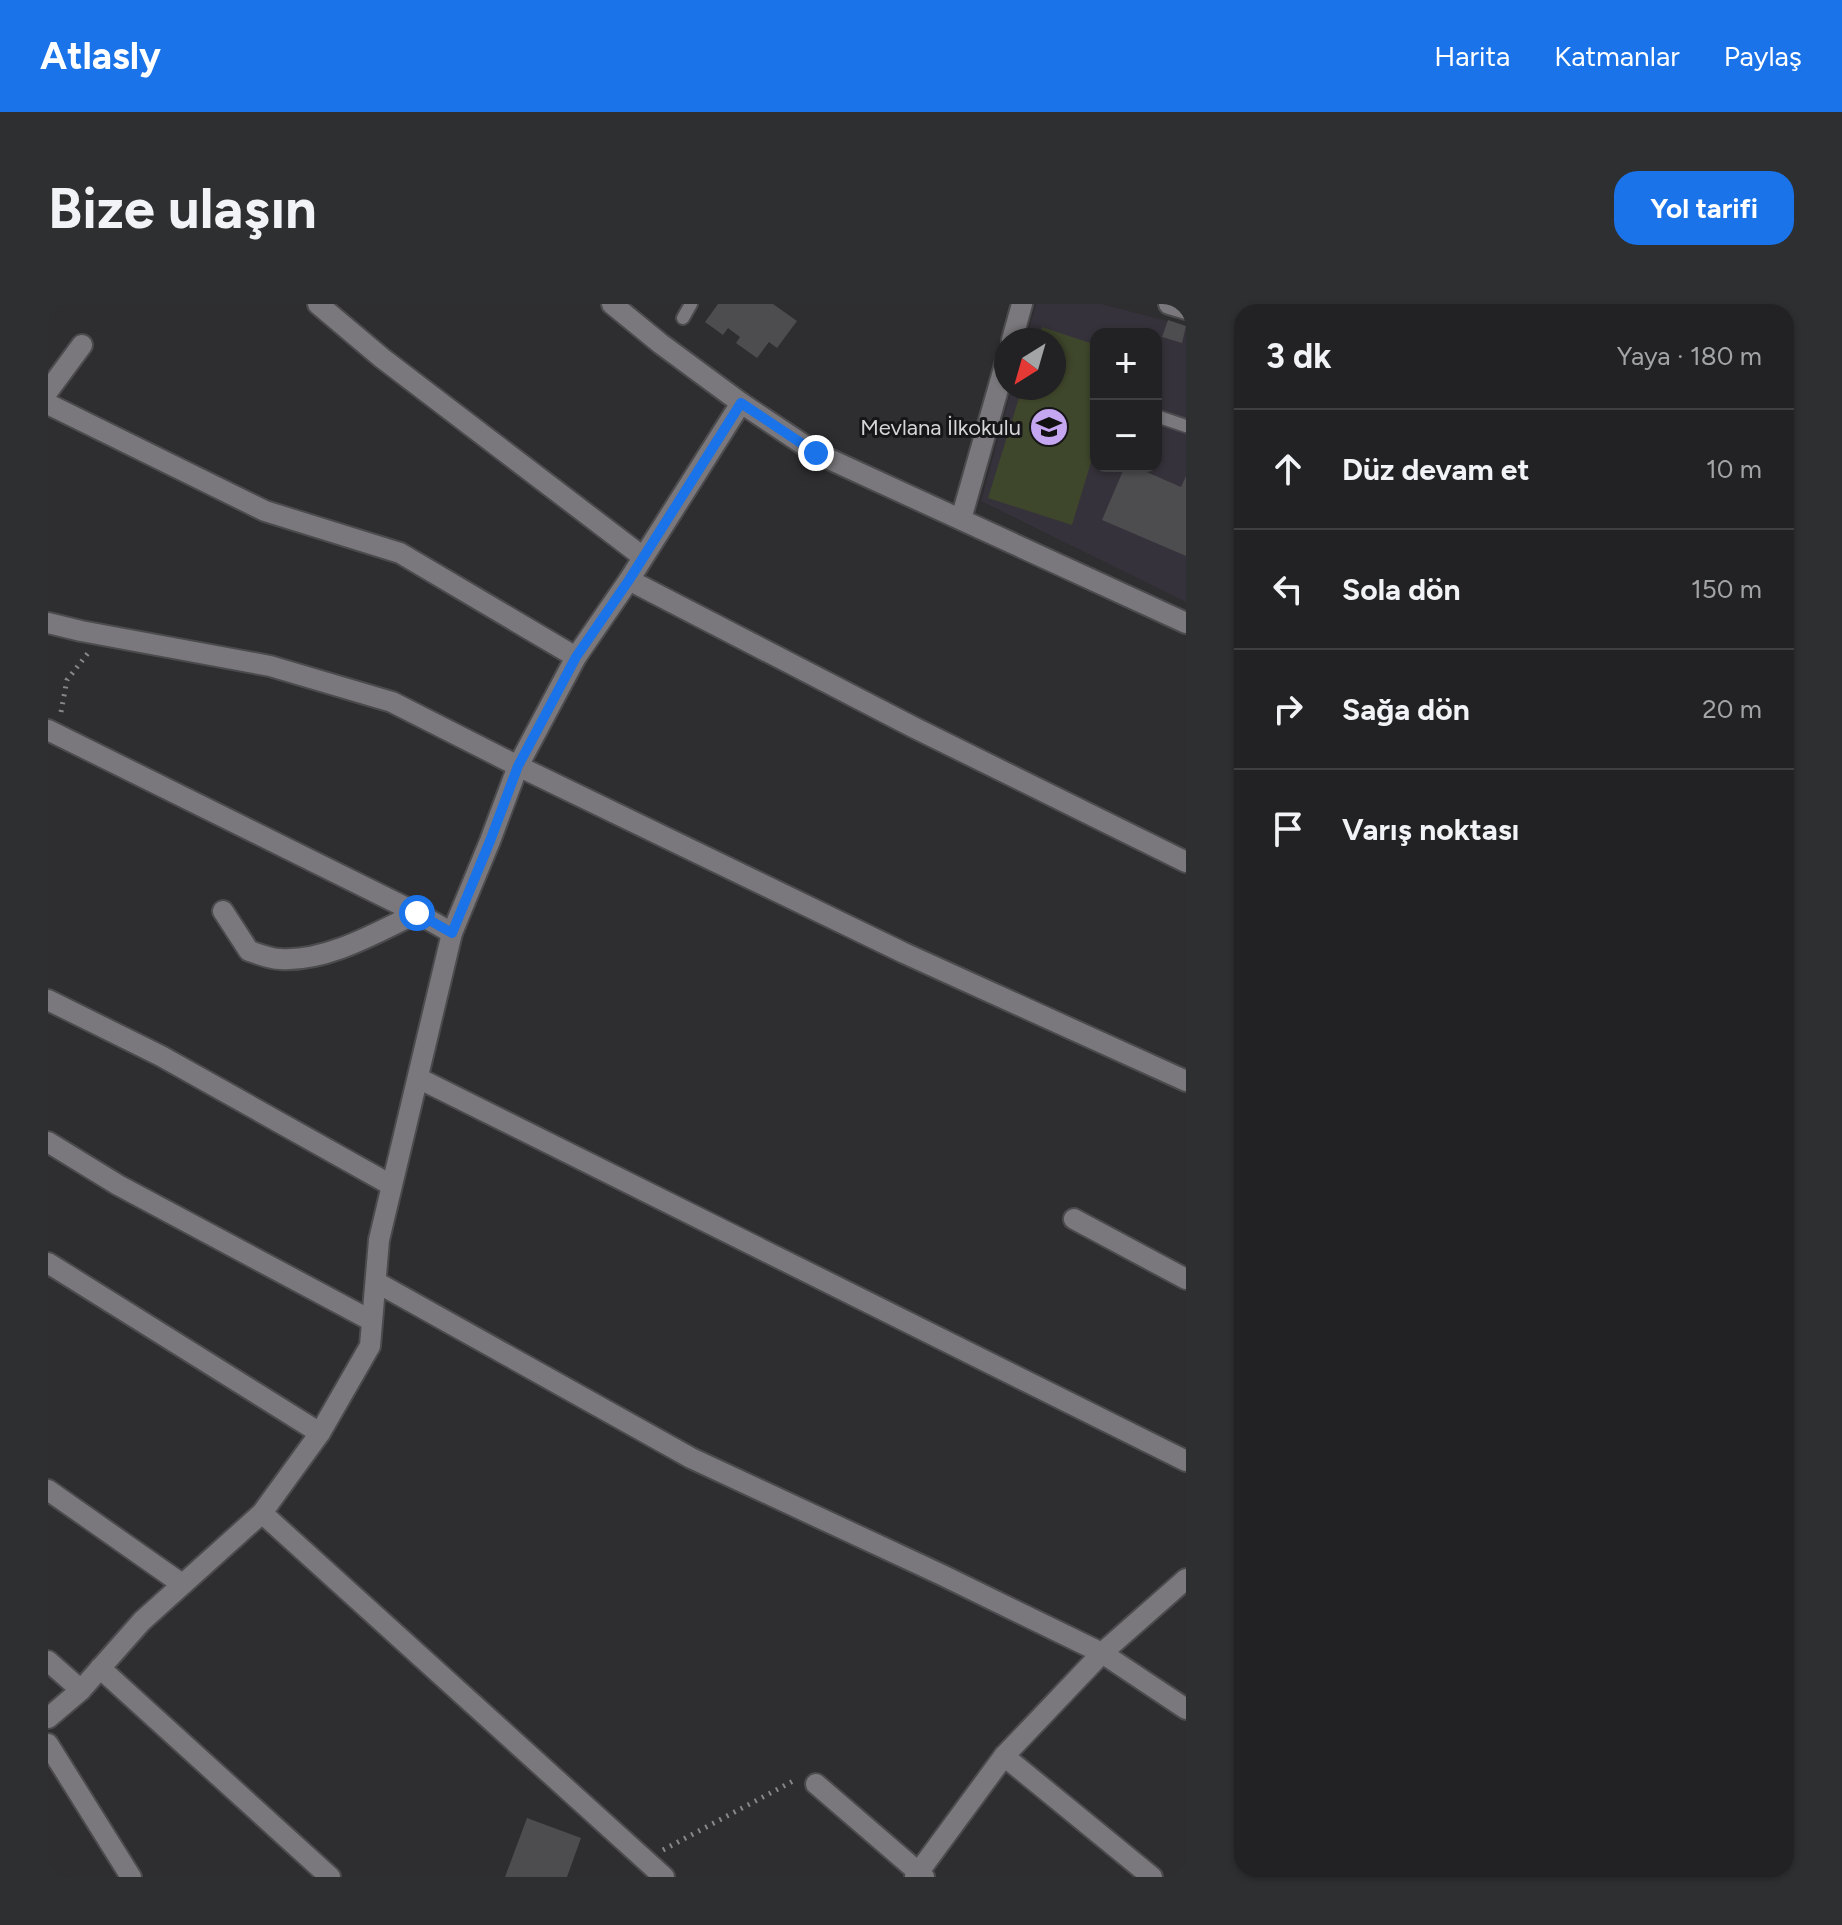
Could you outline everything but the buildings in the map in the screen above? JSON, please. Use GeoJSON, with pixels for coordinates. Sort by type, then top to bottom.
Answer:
{"type":"FeatureCollection","features":[{"type":"Feature","properties":{"kind":"street"},"geometry":{"type":"LineString","coordinates":[[318,304],[382,358],[643,557]]}},
{"type":"Feature","properties":{"kind":"street"},"geometry":{"type":"LineString","coordinates":[[612,304],[741,403],[816,453],[1186,623]]}},
{"type":"Feature","properties":{"kind":"street"},"geometry":{"type":"LineString","coordinates":[[1015,328],[1022,304]]}},
{"type":"Feature","properties":{"kind":"street"},"geometry":{"type":"LineString","coordinates":[[1169,304],[1186,309]]}},
{"type":"Feature","properties":{"kind":"street"},"geometry":{"type":"LineString","coordinates":[[48,391],[82,345]]}},
{"type":"Feature","properties":{"kind":"street"},"geometry":{"type":"LineString","coordinates":[[961,519],[995,400]]}},
{"type":"Feature","properties":{"kind":"street"},"geometry":{"type":"LineString","coordinates":[[48,1718],[81,1690],[142,1621],[262,1513],[320,1433],[370,1346],[379,1240],[452,933],[518,766],[576,657],[629,580],[741,403]]}},
{"type":"Feature","properties":{"kind":"street"},"geometry":{"type":"LineString","coordinates":[[48,404],[265,511],[400,553],[576,657]]}},
{"type":"Feature","properties":{"kind":"street"},"geometry":{"type":"LineString","coordinates":[[629,580],[913,727],[1186,862]]}},
{"type":"Feature","properties":{"kind":"street"},"geometry":{"type":"LineString","coordinates":[[48,623],[270,666],[392,702],[904,953],[1186,1081]]}},
{"type":"Feature","properties":{"kind":"street"},"geometry":{"type":"LineString","coordinates":[[54,733],[452,933]]}},
{"type":"Feature","properties":{"kind":"street"},"geometry":{"type":"LineString","coordinates":[[223,911],[249,951],[277,959],[308,958],[360,940],[417,913]]}},
{"type":"Feature","properties":{"kind":"street"},"geometry":{"type":"LineString","coordinates":[[48,1000],[161,1056],[391,1185]]}},
{"type":"Feature","properties":{"kind":"street"},"geometry":{"type":"LineString","coordinates":[[418,1078],[1186,1461]]}},
{"type":"Feature","properties":{"kind":"street"},"geometry":{"type":"LineString","coordinates":[[48,1142],[118,1185],[372,1321]]}},
{"type":"Feature","properties":{"kind":"street"},"geometry":{"type":"LineString","coordinates":[[1074,1219],[1186,1279]]}},
{"type":"Feature","properties":{"kind":"street"},"geometry":{"type":"LineString","coordinates":[[48,1263],[320,1433]]}},
{"type":"Feature","properties":{"kind":"street"},"geometry":{"type":"LineString","coordinates":[[376,1282],[691,1458],[1102,1653],[1186,1709]]}},
{"type":"Feature","properties":{"kind":"street"},"geometry":{"type":"LineString","coordinates":[[48,1490],[182,1584]]}},
{"type":"Feature","properties":{"kind":"street"},"geometry":{"type":"LineString","coordinates":[[262,1513],[664,1877]]}},
{"type":"Feature","properties":{"kind":"street"},"geometry":{"type":"LineString","coordinates":[[816,1784],[919,1875],[1004,1756],[1102,1653],[1186,1579]]}},
{"type":"Feature","properties":{"kind":"street"},"geometry":{"type":"LineString","coordinates":[[48,1661],[81,1690]]}},
{"type":"Feature","properties":{"kind":"street"},"geometry":{"type":"LineString","coordinates":[[100,1668],[330,1877]]}},
{"type":"Feature","properties":{"kind":"street"},"geometry":{"type":"LineString","coordinates":[[48,1744],[131,1877]]}},
{"type":"Feature","properties":{"kind":"street"},"geometry":{"type":"LineString","coordinates":[[1004,1756],[1152,1877]]}},
{"type":"Feature","properties":{"kind":"lane"},"geometry":{"type":"LineString","coordinates":[[683,318],[691,304]]}},
{"type":"Feature","properties":{"kind":"lane"},"geometry":{"type":"LineString","coordinates":[[1162,418],[1186,426]]}},
{"type":"Feature","properties":{"kind":"path"},"geometry":{"type":"LineString","coordinates":[[54,733],[67,680],[102,635]]}},
{"type":"Feature","properties":{"kind":"path"},"geometry":{"type":"LineString","coordinates":[[644,1859],[795,1780],[816,1784]]}},
{"type":"Feature","properties":{"kind":"shaded area","name":"Mevlana İlkokulu"},"geometry":{"type":"Polygon","coordinates":[[[1036,304],[1101,304],[1186,326],[1186,602],[981,501],[1009,400],[1066,400],[1066,328],[1029,328],[1036,304]]]}},
{"type":"Feature","properties":{"kind":"green space"},"geometry":{"type":"Polygon","coordinates":[[[1066,335],[1090,343],[1090,466],[1072,525],[988,498],[1018,400],[1066,400],[1066,335]]]}},
{"type":"Feature","properties":{"kind":"place","name":"Mevlana İlkokulu"},"geometry":{"type":"Point","coordinates":[1049,427]}},
{"type":"Feature","properties":{"kind":"route"},"geometry":{"type":"LineString","coordinates":[[417,913],[452,933],[518,766],[576,657],[629,580],[741,403],[816,453]]}}]}
